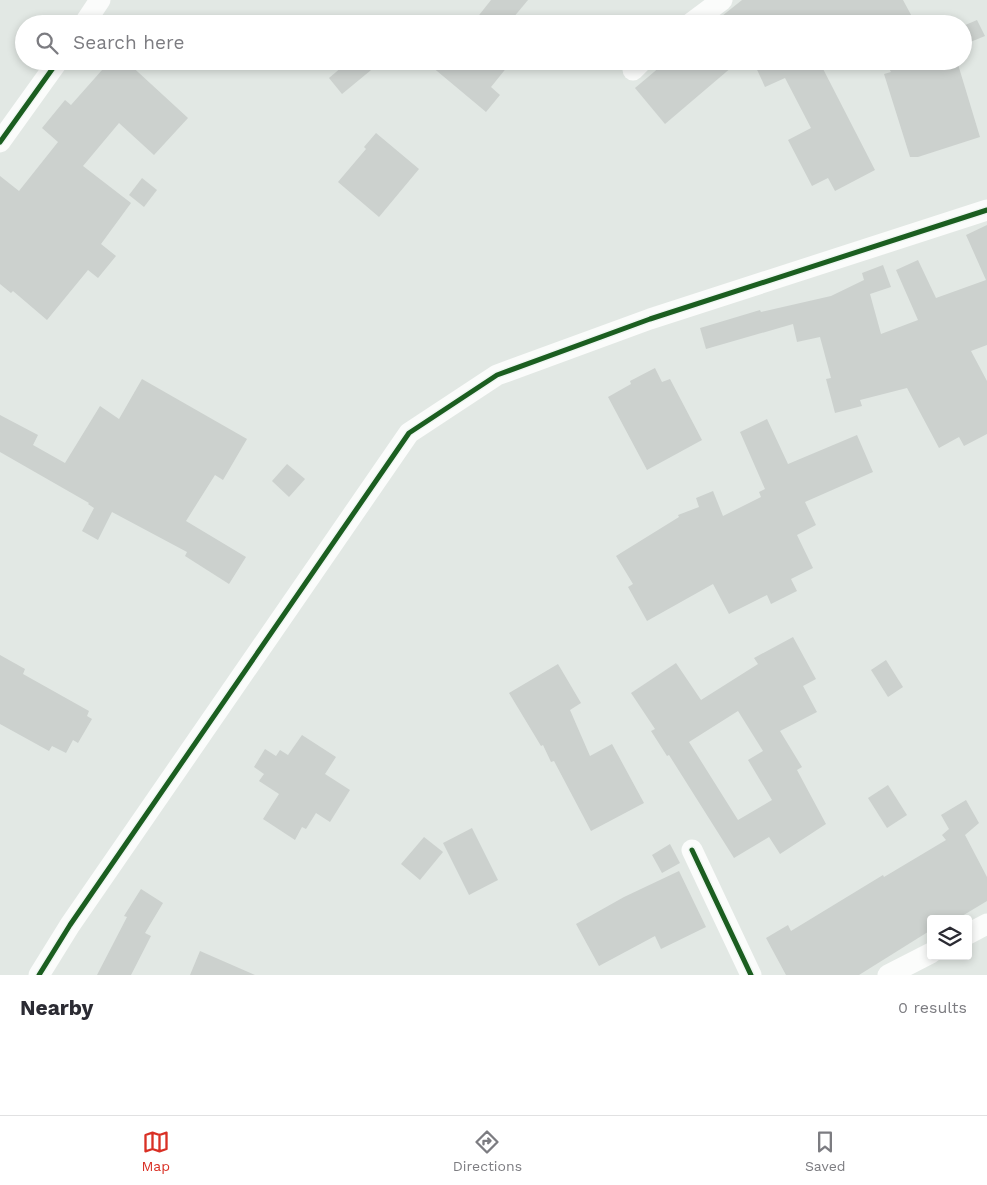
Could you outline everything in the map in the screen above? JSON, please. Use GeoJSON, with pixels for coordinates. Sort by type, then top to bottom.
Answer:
{"type":"FeatureCollection","features":[{"type":"Feature","properties":{"kind":"street"},"geometry":{"type":"LineString","coordinates":[[90,15],[100,0]]}},
{"type":"Feature","properties":{"kind":"street"},"geometry":{"type":"LineString","coordinates":[[702,15],[722,0]]}},
{"type":"Feature","properties":{"kind":"street"},"geometry":{"type":"LineString","coordinates":[[0,142],[52,70]]}},
{"type":"Feature","properties":{"kind":"street"},"geometry":{"type":"LineString","coordinates":[[39,975],[76,917],[409,433],[497,375],[650,319],[987,210]]}},
{"type":"Feature","properties":{"kind":"street"},"geometry":{"type":"LineString","coordinates":[[692,850],[752,975]]}},
{"type":"Feature","properties":{"kind":"street"},"geometry":{"type":"LineString","coordinates":[[972,932],[987,924]]}},
{"type":"Feature","properties":{"kind":"street"},"geometry":{"type":"LineString","coordinates":[[888,975],[927,955]]}},
{"type":"Feature","properties":{"kind":"building"},"geometry":{"type":"Polygon","coordinates":[[[491,0],[528,0],[516,15],[479,15],[491,0]]]}},
{"type":"Feature","properties":{"kind":"building"},"geometry":{"type":"Polygon","coordinates":[[[742,0],[903,0],[911,15],[723,15],[742,0]]]}},
{"type":"Feature","properties":{"kind":"building"},"geometry":{"type":"Polygon","coordinates":[[[977,20],[985,36],[972,41],[972,22],[977,20]]]}},
{"type":"Feature","properties":{"kind":"building"},"geometry":{"type":"Polygon","coordinates":[[[102,70],[136,70],[188,118],[154,155],[119,123],[83,166],[131,203],[101,244],[116,256],[98,278],[88,270],[47,320],[13,291],[11,293],[0,284],[0,176],[19,191],[58,142],[42,128],[65,100],[71,105],[102,70]]]}},
{"type":"Feature","properties":{"kind":"building"},"geometry":{"type":"Polygon","coordinates":[[[338,70],[371,70],[342,94],[329,78],[338,70]]]}},
{"type":"Feature","properties":{"kind":"building"},"geometry":{"type":"Polygon","coordinates":[[[436,70],[505,70],[491,87],[500,95],[486,112],[436,70]]]}},
{"type":"Feature","properties":{"kind":"building"},"geometry":{"type":"Polygon","coordinates":[[[656,70],[728,70],[665,124],[635,88],[656,70]]]}},
{"type":"Feature","properties":{"kind":"building"},"geometry":{"type":"Polygon","coordinates":[[[757,70],[824,70],[875,170],[835,191],[828,178],[812,186],[788,140],[811,128],[785,78],[765,87],[757,70]]]}},
{"type":"Feature","properties":{"kind":"building"},"geometry":{"type":"Polygon","coordinates":[[[890,70],[960,70],[980,137],[918,157],[910,157],[884,74],[891,72],[890,70]]]}},
{"type":"Feature","properties":{"kind":"building"},"geometry":{"type":"Polygon","coordinates":[[[376,133],[419,169],[379,217],[338,182],[366,149],[364,147],[376,133]]]}},
{"type":"Feature","properties":{"kind":"building"},"geometry":{"type":"Polygon","coordinates":[[[142,178],[157,190],[144,207],[129,195],[142,178]]]}},
{"type":"Feature","properties":{"kind":"building"},"geometry":{"type":"Polygon","coordinates":[[[987,225],[987,345],[971,351],[987,381],[987,434],[964,446],[959,437],[939,448],[907,388],[860,400],[862,406],[835,413],[826,379],[831,378],[820,337],[797,342],[793,324],[706,349],[700,328],[760,310],[761,312],[831,296],[864,280],[862,273],[883,265],[891,287],[870,294],[881,334],[918,320],[896,270],[918,260],[936,298],[986,280],[966,235],[987,225]]]}},
{"type":"Feature","properties":{"kind":"building"},"geometry":{"type":"Polygon","coordinates":[[[655,368],[662,382],[670,379],[702,440],[647,470],[608,397],[631,384],[630,381],[655,368]]]}},
{"type":"Feature","properties":{"kind":"building"},"geometry":{"type":"Polygon","coordinates":[[[142,379],[247,439],[223,480],[215,475],[186,521],[246,557],[229,584],[185,556],[187,552],[112,512],[98,540],[82,531],[94,508],[89,503],[0,452],[0,415],[38,435],[33,445],[65,463],[100,406],[119,419],[142,379]]]}},
{"type":"Feature","properties":{"kind":"building"},"geometry":{"type":"Polygon","coordinates":[[[767,419],[788,464],[857,435],[873,472],[805,502],[816,525],[797,535],[813,568],[791,579],[797,591],[771,604],[767,595],[729,614],[713,584],[647,621],[628,587],[633,584],[616,556],[679,517],[678,515],[699,507],[696,498],[713,491],[723,516],[761,497],[759,492],[765,489],[740,432],[767,419]]]}},
{"type":"Feature","properties":{"kind":"building"},"geometry":{"type":"Polygon","coordinates":[[[287,464],[305,479],[289,497],[272,481],[287,464]]]}},
{"type":"Feature","properties":{"kind":"building"},"geometry":{"type":"Polygon","coordinates":[[[793,637],[816,679],[803,686],[817,712],[780,731],[802,767],[797,770],[826,824],[780,854],[769,837],[734,858],[669,755],[667,756],[651,731],[655,729],[631,693],[676,663],[701,700],[758,664],[754,658],[793,637]],[[738,711],[689,742],[738,820],[772,800],[748,760],[763,751],[738,711]]]}},
{"type":"Feature","properties":{"kind":"building"},"geometry":{"type":"Polygon","coordinates":[[[0,655],[25,669],[23,674],[89,711],[87,716],[92,719],[78,743],[73,740],[66,753],[52,746],[49,751],[0,724],[0,655]]]}},
{"type":"Feature","properties":{"kind":"building"},"geometry":{"type":"Polygon","coordinates":[[[886,660],[903,687],[888,697],[871,670],[886,660]]]}},
{"type":"Feature","properties":{"kind":"building"},"geometry":{"type":"Polygon","coordinates":[[[558,664],[581,703],[570,710],[590,756],[612,744],[644,803],[591,831],[554,761],[551,762],[543,745],[541,746],[509,693],[558,664]]]}},
{"type":"Feature","properties":{"kind":"building"},"geometry":{"type":"Polygon","coordinates":[[[302,735],[336,757],[325,774],[350,790],[330,822],[316,813],[306,829],[302,827],[295,840],[263,819],[279,794],[259,781],[264,774],[254,767],[265,749],[276,756],[280,750],[288,755],[302,735]]]}},
{"type":"Feature","properties":{"kind":"building"},"geometry":{"type":"Polygon","coordinates":[[[888,785],[907,815],[887,828],[868,798],[888,785]]]}},
{"type":"Feature","properties":{"kind":"building"},"geometry":{"type":"Polygon","coordinates":[[[966,800],[979,823],[965,835],[987,877],[987,901],[964,915],[927,915],[927,932],[859,975],[786,975],[766,938],[788,925],[791,931],[883,875],[884,877],[946,840],[942,835],[949,829],[941,815],[966,800]]]}},
{"type":"Feature","properties":{"kind":"building"},"geometry":{"type":"Polygon","coordinates":[[[472,828],[498,880],[469,895],[443,843],[472,828]]]}},
{"type":"Feature","properties":{"kind":"building"},"geometry":{"type":"Polygon","coordinates":[[[424,837],[443,852],[420,880],[401,864],[424,837]]]}},
{"type":"Feature","properties":{"kind":"building"},"geometry":{"type":"Polygon","coordinates":[[[670,844],[680,863],[662,873],[652,855],[670,844]]]}},
{"type":"Feature","properties":{"kind":"building"},"geometry":{"type":"Polygon","coordinates":[[[679,871],[706,927],[661,949],[655,936],[599,966],[576,924],[624,897],[679,871]]]}},
{"type":"Feature","properties":{"kind":"building"},"geometry":{"type":"Polygon","coordinates":[[[141,889],[163,903],[145,933],[151,936],[131,975],[97,975],[127,917],[124,916],[141,889]]]}},
{"type":"Feature","properties":{"kind":"building"},"geometry":{"type":"Polygon","coordinates":[[[200,951],[255,975],[190,975],[200,951]]]}},
{"type":"Feature","properties":{"kind":"cycle path"},"geometry":{"type":"LineString","coordinates":[[0,142],[52,70]]}},
{"type":"Feature","properties":{"kind":"cycle path"},"geometry":{"type":"LineString","coordinates":[[39,975],[70,925],[409,433],[497,375],[650,319],[987,210]]}},
{"type":"Feature","properties":{"kind":"cycle path"},"geometry":{"type":"LineString","coordinates":[[692,850],[751,975]]}}]}
